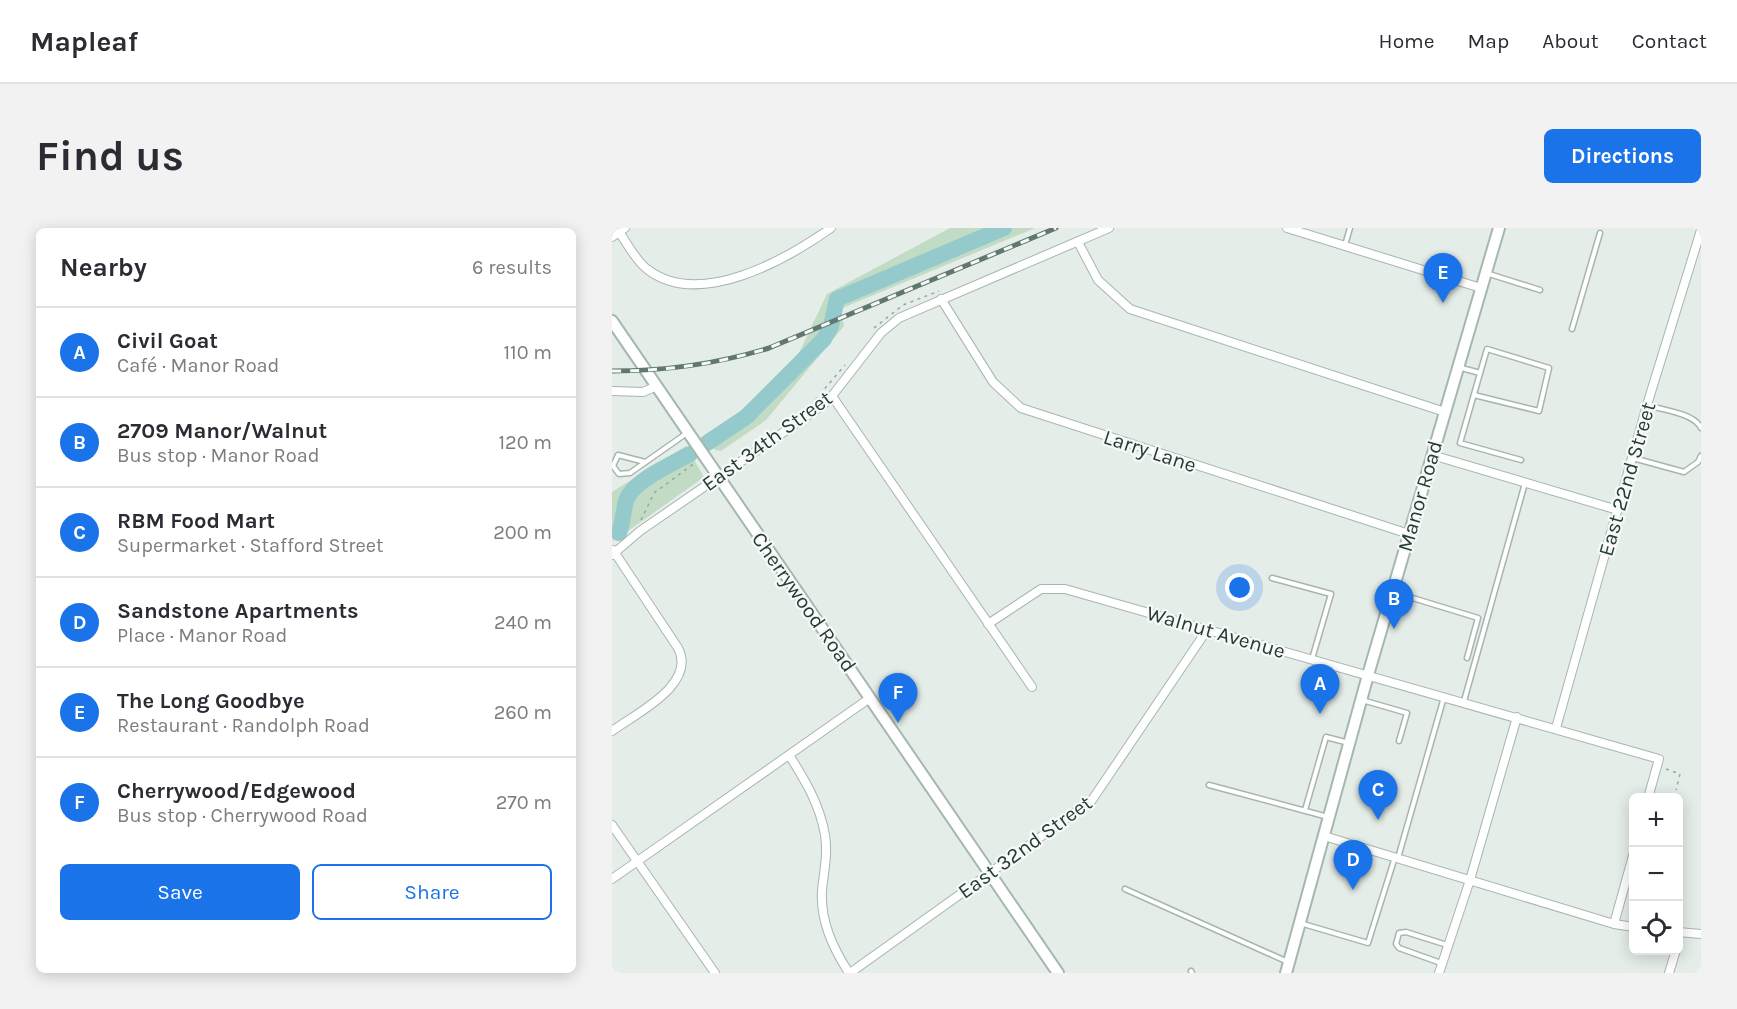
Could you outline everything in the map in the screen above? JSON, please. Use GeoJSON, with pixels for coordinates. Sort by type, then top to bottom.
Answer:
{"type":"FeatureCollection","features":[{"type":"Feature","properties":{"kind":"street"},"geometry":{"type":"LineString","coordinates":[[619,232],[638,259],[652,273],[674,281],[700,283],[730,279],[764,268],[793,254],[831,228]]}},
{"type":"Feature","properties":{"kind":"street","name":"East 34th Street"},"geometry":{"type":"LineString","coordinates":[[613,552],[832,396],[847,374],[890,325],[909,312],[1109,228]]}},
{"type":"Feature","properties":{"kind":"street"},"geometry":{"type":"LineString","coordinates":[[1287,228],[1481,288]]}},
{"type":"Feature","properties":{"kind":"street","name":"Manor Road"},"geometry":{"type":"LineString","coordinates":[[1287,968],[1392,591],[1499,228]]}},
{"type":"Feature","properties":{"kind":"street","name":"East 22nd Street"},"geometry":{"type":"LineString","coordinates":[[1556,728],[1647,405],[1701,230]]}},
{"type":"Feature","properties":{"kind":"street"},"geometry":{"type":"LineString","coordinates":[[1078,242],[1098,280],[1108,291],[1137,312],[1445,412]]}},
{"type":"Feature","properties":{"kind":"street","name":"Larry Lane"},"geometry":{"type":"LineString","coordinates":[[941,299],[993,382],[1021,408],[1409,534]]}},
{"type":"Feature","properties":{"kind":"street","name":"Cherrywood Road"},"geometry":{"type":"LineString","coordinates":[[612,321],[1058,973]]}},
{"type":"Feature","properties":{"kind":"street"},"geometry":{"type":"LineString","coordinates":[[612,391],[643,392],[657,386]]}},
{"type":"Feature","properties":{"kind":"street"},"geometry":{"type":"LineString","coordinates":[[832,396],[1032,687]]}},
{"type":"Feature","properties":{"kind":"street"},"geometry":{"type":"LineString","coordinates":[[1431,455],[1618,510]]}},
{"type":"Feature","properties":{"kind":"street"},"geometry":{"type":"LineString","coordinates":[[612,731],[671,688],[680,676],[684,663],[678,648],[613,552]]}},
{"type":"Feature","properties":{"kind":"street","name":"Walnut Avenue"},"geometry":{"type":"LineString","coordinates":[[988,624],[1034,593],[1057,587],[1464,701],[1659,759],[1649,793]]}},
{"type":"Feature","properties":{"kind":"street","name":"East 32nd Street"},"geometry":{"type":"LineString","coordinates":[[850,973],[1092,800],[1207,630]]}},
{"type":"Feature","properties":{"kind":"street"},"geometry":{"type":"LineString","coordinates":[[612,879],[870,698]]}},
{"type":"Feature","properties":{"kind":"street"},"geometry":{"type":"LineString","coordinates":[[1439,973],[1470,880],[1517,717]]}},
{"type":"Feature","properties":{"kind":"street"},"geometry":{"type":"LineString","coordinates":[[789,755],[806,782],[821,818],[826,850],[823,908],[830,939],[850,973]]}},
{"type":"Feature","properties":{"kind":"street"},"geometry":{"type":"LineString","coordinates":[[612,825],[715,973]]}},
{"type":"Feature","properties":{"kind":"street"},"geometry":{"type":"LineString","coordinates":[[1324,836],[1614,924],[1629,926]]}},
{"type":"Feature","properties":{"kind":"street"},"geometry":{"type":"LineString","coordinates":[[1614,924],[1629,870]]}},
{"type":"Feature","properties":{"kind":"street"},"geometry":{"type":"LineString","coordinates":[[1683,935],[1701,934]]}},
{"type":"Feature","properties":{"kind":"street"},"geometry":{"type":"LineString","coordinates":[[1669,973],[1675,955]]}},
{"type":"Feature","properties":{"kind":"lane"},"geometry":{"type":"LineString","coordinates":[[1345,246],[1350,228]]}},
{"type":"Feature","properties":{"kind":"lane"},"geometry":{"type":"LineString","coordinates":[[1572,328],[1600,233]]}},
{"type":"Feature","properties":{"kind":"lane"},"geometry":{"type":"LineString","coordinates":[[1485,273],[1540,290]]}},
{"type":"Feature","properties":{"kind":"lane"},"geometry":{"type":"LineString","coordinates":[[1474,395],[1539,411],[1549,368],[1487,349],[1460,443],[1521,460]]}},
{"type":"Feature","properties":{"kind":"lane"},"geometry":{"type":"LineString","coordinates":[[1458,367],[1480,373]]}},
{"type":"Feature","properties":{"kind":"lane"},"geometry":{"type":"LineString","coordinates":[[1647,405],[1689,418],[1699,423],[1701,428]]}},
{"type":"Feature","properties":{"kind":"lane"},"geometry":{"type":"LineString","coordinates":[[645,462],[618,455],[613,466],[614,471],[624,474],[645,462],[688,432]]}},
{"type":"Feature","properties":{"kind":"lane"},"geometry":{"type":"LineString","coordinates":[[1633,458],[1684,472],[1698,462],[1701,456]]}},
{"type":"Feature","properties":{"kind":"lane"},"geometry":{"type":"LineString","coordinates":[[1464,701],[1525,483]]}},
{"type":"Feature","properties":{"kind":"lane"},"geometry":{"type":"LineString","coordinates":[[1272,578],[1331,594],[1312,660]]}},
{"type":"Feature","properties":{"kind":"lane"},"geometry":{"type":"LineString","coordinates":[[1392,591],[1478,618],[1467,658]]}},
{"type":"Feature","properties":{"kind":"lane"},"geometry":{"type":"LineString","coordinates":[[1300,923],[1368,942],[1444,696]]}},
{"type":"Feature","properties":{"kind":"lane"},"geometry":{"type":"LineString","coordinates":[[1361,700],[1407,713],[1399,741]]}},
{"type":"Feature","properties":{"kind":"lane"},"geometry":{"type":"LineString","coordinates":[[1305,810],[1326,737],[1349,743]]}},
{"type":"Feature","properties":{"kind":"lane"},"geometry":{"type":"LineString","coordinates":[[1209,785],[1329,818]]}},
{"type":"Feature","properties":{"kind":"lane"},"geometry":{"type":"LineString","coordinates":[[1125,889],[1287,968]]}},
{"type":"Feature","properties":{"kind":"lane"},"geometry":{"type":"LineString","coordinates":[[1442,963],[1399,948],[1396,944],[1400,933],[1406,932],[1448,945]]}},
{"type":"Feature","properties":{"kind":"path"},"geometry":{"type":"LineString","coordinates":[[870,333],[885,316],[903,305],[929,293],[945,290]]}},
{"type":"Feature","properties":{"kind":"path"},"geometry":{"type":"LineString","coordinates":[[812,402],[845,364]]}},
{"type":"Feature","properties":{"kind":"path"},"geometry":{"type":"LineString","coordinates":[[640,531],[639,525],[654,493],[696,462]]}},
{"type":"Feature","properties":{"kind":"path"},"geometry":{"type":"LineString","coordinates":[[1662,768],[1680,774],[1676,790]]}},
{"type":"Feature","properties":{"kind":"green space"},"geometry":{"type":"Polygon","coordinates":[[[950,228],[1035,228],[840,309],[844,326],[766,420],[721,451],[715,450],[705,437],[750,404],[797,357],[827,294],[950,228]]]}},
{"type":"Feature","properties":{"kind":"green space"},"geometry":{"type":"Polygon","coordinates":[[[686,446],[704,477],[614,541],[612,538],[612,492],[686,446]]]}},
{"type":"Feature","properties":{"kind":"waterway"},"geometry":{"type":"LineString","coordinates":[[707,443],[746,417],[824,339],[831,326],[837,299],[1004,228]]}},
{"type":"Feature","properties":{"kind":"waterway"},"geometry":{"type":"LineString","coordinates":[[619,533],[626,501],[636,487],[644,480],[690,454]]}},
{"type":"Feature","properties":{"kind":"railway"},"geometry":{"type":"LineString","coordinates":[[612,371],[692,366],[769,348],[1056,228]]}},
{"type":"Feature","properties":{"kind":"place","name":"The Long Goodbye"},"geometry":{"type":"Point","coordinates":[1443,303]}},
{"type":"Feature","properties":{"kind":"place","name":"2709 Manor/Walnut"},"geometry":{"type":"Point","coordinates":[1394,629]}},
{"type":"Feature","properties":{"kind":"place","name":"Civil Goat"},"geometry":{"type":"Point","coordinates":[1320,714]}},
{"type":"Feature","properties":{"kind":"place","name":"Cherrywood/Edgewood"},"geometry":{"type":"Point","coordinates":[898,723]}},
{"type":"Feature","properties":{"kind":"place","name":"RBM Food Mart"},"geometry":{"type":"Point","coordinates":[1378,820]}},
{"type":"Feature","properties":{"kind":"place","name":"Sandstone Apartments"},"geometry":{"type":"Point","coordinates":[1353,890]}}]}
